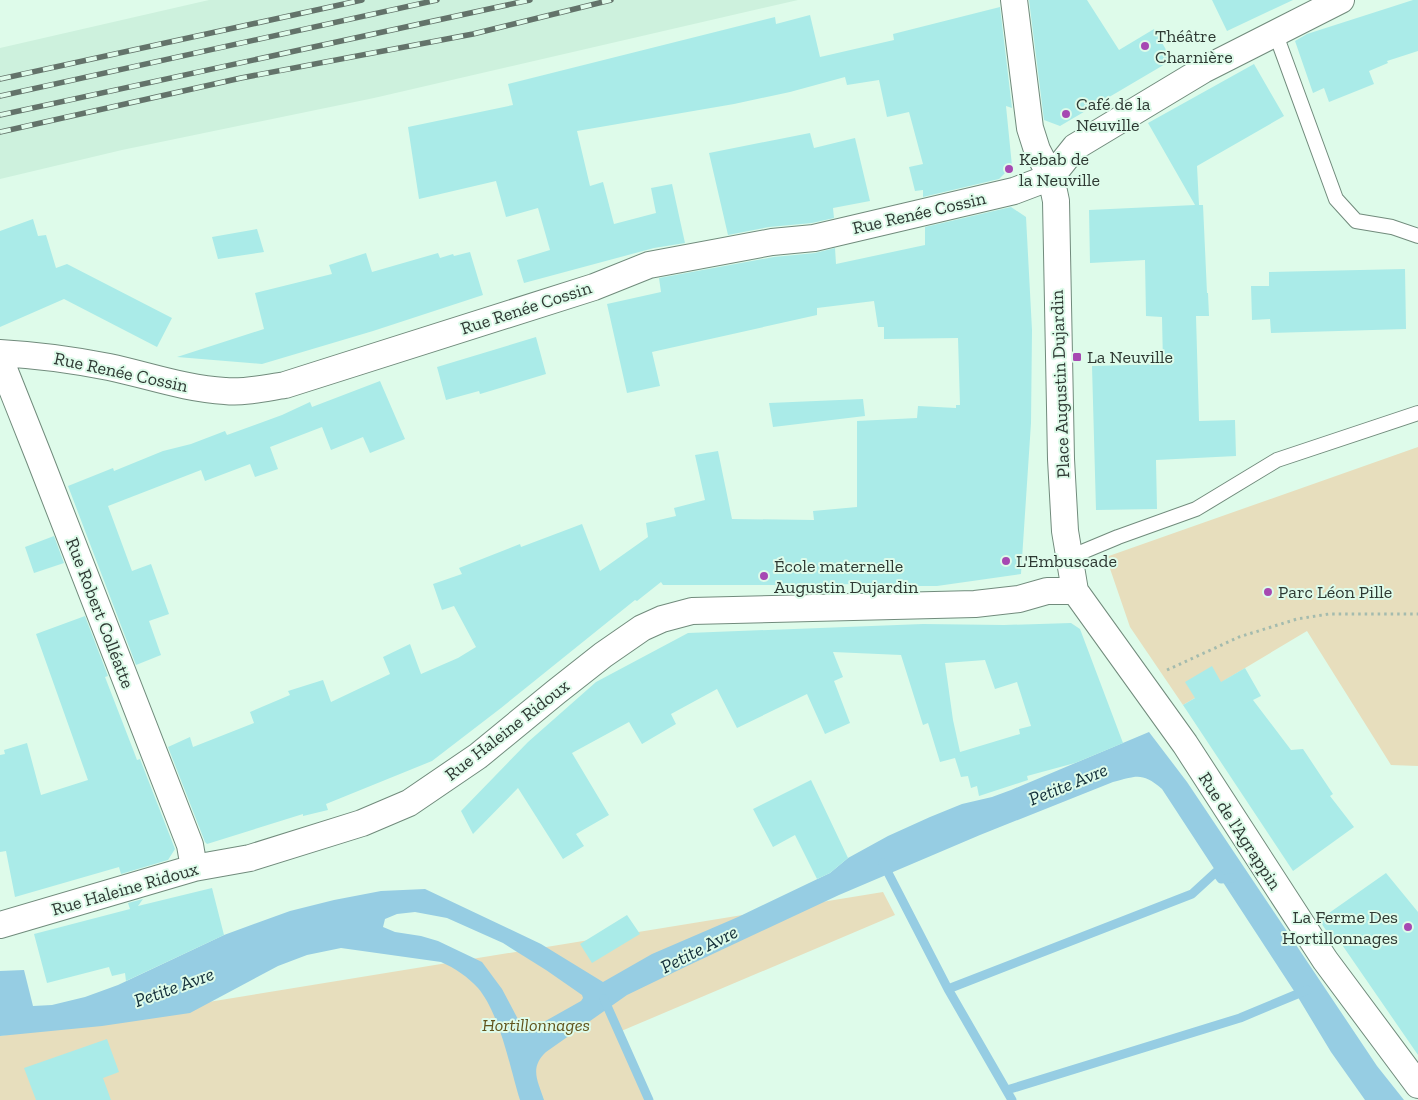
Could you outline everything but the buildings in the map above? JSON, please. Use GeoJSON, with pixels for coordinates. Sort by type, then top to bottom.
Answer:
{"type":"FeatureCollection","features":[{"type":"Feature","properties":{"kind":"street","name":"Place Augustin Dujardin"},"geometry":{"type":"LineString","coordinates":[[1014,0],[1030,128],[1037,150],[1050,177],[1056,201],[1061,458],[1065,531],[1075,591],[1116,649]]}},
{"type":"Feature","properties":{"kind":"street"},"geometry":{"type":"LineString","coordinates":[[1050,177],[1075,147],[1204,70],[1275,32],[1341,0]]}},
{"type":"Feature","properties":{"kind":"street","name":"Rue Renée Cossin"},"geometry":{"type":"LineString","coordinates":[[0,354],[56,358],[109,367],[204,390],[226,392],[250,391],[285,385],[594,287],[649,265],[772,242],[814,238],[1014,191],[1050,177]]}},
{"type":"Feature","properties":{"kind":"street","name":"Rue Robert Colléatte"},"geometry":{"type":"LineString","coordinates":[[0,359],[47,475],[190,845],[194,868]]}},
{"type":"Feature","properties":{"kind":"street","name":"Rue Haleine Ridoux"},"geometry":{"type":"LineString","coordinates":[[0,925],[194,868],[250,858],[362,823],[409,803],[478,756],[603,655],[642,628],[662,619],[692,611],[974,604],[1020,599],[1048,591],[1075,591]]}},
{"type":"Feature","properties":{"kind":"street","name":"Rue de l'Agrappin"},"geometry":{"type":"LineString","coordinates":[[1116,649],[1185,744],[1325,960],[1418,1086]]}},
{"type":"Feature","properties":{"kind":"lane"},"geometry":{"type":"LineString","coordinates":[[1275,32],[1336,199],[1356,221],[1392,227],[1418,236]]}},
{"type":"Feature","properties":{"kind":"lane"},"geometry":{"type":"LineString","coordinates":[[1070,557],[1118,537],[1196,509],[1277,460],[1418,413]]}},
{"type":"Feature","properties":{"kind":"path"},"geometry":{"type":"LineString","coordinates":[[1142,685],[1161,673],[1239,638],[1297,619],[1328,614],[1418,614]]}},
{"type":"Feature","properties":{"kind":"shaded area"},"geometry":{"type":"Polygon","coordinates":[[[209,0],[798,0],[374,98],[122,150],[0,179],[0,48],[209,0]]]}},
{"type":"Feature","properties":{"kind":"green space","name":"Parc Léon Pille"},"geometry":{"type":"Polygon","coordinates":[[[1418,447],[1418,766],[1391,765],[1307,631],[1183,705],[1130,627],[1106,557],[1418,447]]]}},
{"type":"Feature","properties":{"kind":"green space","name":"Hortillonnages"},"geometry":{"type":"Polygon","coordinates":[[[883,892],[895,915],[619,1032],[649,1100],[0,1100],[0,1036],[883,892]]]}},
{"type":"Feature","properties":{"kind":"water","name":"Petite Avre"},"geometry":{"type":"Polygon","coordinates":[[[1149,732],[1187,782],[1377,1066],[1404,1100],[1365,1100],[1331,1052],[1296,994],[1162,789],[1149,780],[1139,777],[1113,782],[980,835],[839,895],[627,995],[546,1052],[541,1058],[536,1069],[536,1075],[544,1100],[520,1100],[504,1042],[492,1012],[478,988],[466,977],[441,962],[341,948],[307,955],[278,966],[190,1013],[102,1026],[0,1036],[0,971],[24,970],[33,1006],[52,1005],[85,997],[118,985],[224,935],[290,911],[381,891],[425,889],[541,944],[603,982],[652,954],[738,917],[830,873],[848,858],[888,836],[962,804],[992,797],[1149,732]],[[415,912],[397,914],[385,919],[383,927],[395,932],[438,941],[482,962],[502,989],[520,1023],[527,1029],[533,1028],[581,1001],[583,998],[582,995],[546,970],[503,943],[447,918],[415,912]]]}},
{"type":"Feature","properties":{"kind":"waterway"},"geometry":{"type":"LineString","coordinates":[[883,863],[948,989],[1012,1100]]}},
{"type":"Feature","properties":{"kind":"waterway"},"geometry":{"type":"LineString","coordinates":[[948,989],[1192,894],[1216,872],[1221,879],[1232,878]]}},
{"type":"Feature","properties":{"kind":"waterway"},"geometry":{"type":"LineString","coordinates":[[1007,1090],[1240,1018],[1307,990]]}},
{"type":"Feature","properties":{"kind":"waterway"},"geometry":{"type":"LineString","coordinates":[[604,999],[649,1100]]}},
{"type":"Feature","properties":{"kind":"railway"},"geometry":{"type":"LineString","coordinates":[[0,79],[362,0]]}},
{"type":"Feature","properties":{"kind":"railway"},"geometry":{"type":"LineString","coordinates":[[0,96],[437,0]]}},
{"type":"Feature","properties":{"kind":"railway"},"geometry":{"type":"LineString","coordinates":[[0,115],[530,0]]}},
{"type":"Feature","properties":{"kind":"railway"},"geometry":{"type":"LineString","coordinates":[[0,132],[241,78],[473,34],[611,0]]}},
{"type":"Feature","properties":{"kind":"place","name":"Théâtre Charnière"},"geometry":{"type":"Point","coordinates":[1145,46]}},
{"type":"Feature","properties":{"kind":"place","name":"Café de la Neuville"},"geometry":{"type":"Point","coordinates":[1066,114]}},
{"type":"Feature","properties":{"kind":"place","name":"Kebab de la Neuville"},"geometry":{"type":"Point","coordinates":[1009,169]}},
{"type":"Feature","properties":{"kind":"place","name":"La Neuville"},"geometry":{"type":"Point","coordinates":[1077,357]}},
{"type":"Feature","properties":{"kind":"place","name":"L'Embuscade"},"geometry":{"type":"Point","coordinates":[1006,561]}},
{"type":"Feature","properties":{"kind":"place","name":"École maternelle Augustin Dujardin"},"geometry":{"type":"Point","coordinates":[764,576]}},
{"type":"Feature","properties":{"kind":"place","name":"Parc Léon Pille"},"geometry":{"type":"Point","coordinates":[1268,592]}},
{"type":"Feature","properties":{"kind":"place","name":"La Ferme Des Hortillonnages"},"geometry":{"type":"Point","coordinates":[1408,927]}}]}
